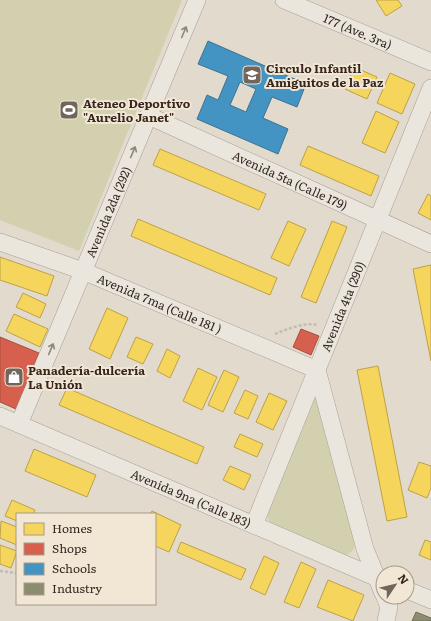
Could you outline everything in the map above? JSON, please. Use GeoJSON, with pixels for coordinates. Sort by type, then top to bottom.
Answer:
{"type":"FeatureCollection","features":[{"type":"Feature","properties":{"kind":"street","name":"Avenida 2da (292)"},"geometry":{"type":"LineString","coordinates":[[19,424],[197,0]]}},
{"type":"Feature","properties":{"kind":"street","name":"177 (Ave. 3ra)"},"geometry":{"type":"LineString","coordinates":[[284,0],[431,62]]}},
{"type":"Feature","properties":{"kind":"street","name":"Avenida 4ta (290)"},"geometry":{"type":"LineString","coordinates":[[254,525],[431,88]]}},
{"type":"Feature","properties":{"kind":"street","name":"Avenida 5ta (Calle 179)"},"geometry":{"type":"LineString","coordinates":[[149,116],[431,244]]}},
{"type":"Feature","properties":{"kind":"street","name":"Avenida 7ma (Calle 181 )"},"geometry":{"type":"LineString","coordinates":[[0,242],[83,271],[317,370]]}},
{"type":"Feature","properties":{"kind":"street"},"geometry":{"type":"LineString","coordinates":[[317,370],[366,549],[375,572]]}},
{"type":"Feature","properties":{"kind":"street","name":"Avenida 9na (Calle 183)"},"geometry":{"type":"LineString","coordinates":[[0,416],[254,525],[375,591]]}},
{"type":"Feature","properties":{"kind":"street"},"geometry":{"type":"LineString","coordinates":[[415,593],[431,600]]}},
{"type":"Feature","properties":{"kind":"path"},"geometry":{"type":"LineString","coordinates":[[254,343],[288,329],[311,324],[334,329]]}},
{"type":"Feature","properties":{"kind":"path"},"geometry":{"type":"LineString","coordinates":[[0,571],[16,573]]}},
{"type":"Feature","properties":{"kind":"shaded area","name":"Ateneo Deportivo \"Aurelio Janet\""},"geometry":{"type":"Polygon","coordinates":[[[0,0],[182,0],[79,251],[0,220],[0,0]]]}},
{"type":"Feature","properties":{"kind":"shaded area"},"geometry":{"type":"Polygon","coordinates":[[[317,394],[355,540],[354,549],[347,555],[341,556],[270,524],[267,515],[317,394]]]}},
{"type":"Feature","properties":{"kind":"building: Homes"},"geometry":{"type":"Polygon","coordinates":[[[376,0],[398,0],[402,6],[386,16],[376,0]]]}},
{"type":"Feature","properties":{"kind":"building: Homes"},"geometry":{"type":"Polygon","coordinates":[[[354,67],[377,77],[367,99],[345,89],[354,67]]]}},
{"type":"Feature","properties":{"kind":"building: Homes"},"geometry":{"type":"Polygon","coordinates":[[[390,73],[415,84],[402,114],[377,103],[390,73]]]}},
{"type":"Feature","properties":{"kind":"building: Homes"},"geometry":{"type":"Polygon","coordinates":[[[376,111],[399,122],[385,153],[362,143],[376,111]]]}},
{"type":"Feature","properties":{"kind":"building: Homes"},"geometry":{"type":"Polygon","coordinates":[[[308,146],[379,176],[371,196],[300,165],[308,146]]]}},
{"type":"Feature","properties":{"kind":"building: Homes"},"geometry":{"type":"Polygon","coordinates":[[[160,149],[266,194],[259,210],[153,165],[160,149]]]}},
{"type":"Feature","properties":{"kind":"building: Homes"},"geometry":{"type":"Polygon","coordinates":[[[428,194],[431,196],[431,220],[418,213],[428,194]]]}},
{"type":"Feature","properties":{"kind":"building: Homes"},"geometry":{"type":"Polygon","coordinates":[[[138,219],[277,278],[270,295],[131,236],[138,219]]]}},
{"type":"Feature","properties":{"kind":"building: Homes"},"geometry":{"type":"Polygon","coordinates":[[[288,221],[306,229],[289,266],[271,258],[288,221]]]}},
{"type":"Feature","properties":{"kind":"building: Homes"},"geometry":{"type":"Polygon","coordinates":[[[332,221],[347,227],[316,303],[301,297],[332,221]]]}},
{"type":"Feature","properties":{"kind":"building: Homes"},"geometry":{"type":"Polygon","coordinates":[[[0,257],[54,276],[47,296],[0,280],[0,257]]]}},
{"type":"Feature","properties":{"kind":"building: Homes"},"geometry":{"type":"Polygon","coordinates":[[[431,265],[431,361],[413,269],[431,265]]]}},
{"type":"Feature","properties":{"kind":"building: Homes"},"geometry":{"type":"Polygon","coordinates":[[[23,293],[46,304],[40,318],[16,307],[23,293]]]}},
{"type":"Feature","properties":{"kind":"building: Homes"},"geometry":{"type":"Polygon","coordinates":[[[107,308],[128,318],[110,359],[89,349],[107,308]]]}},
{"type":"Feature","properties":{"kind":"building: Homes"},"geometry":{"type":"Polygon","coordinates":[[[14,314],[48,329],[40,347],[6,331],[14,314]]]}},
{"type":"Feature","properties":{"kind":"building: Homes"},"geometry":{"type":"Polygon","coordinates":[[[136,337],[153,344],[143,364],[127,357],[136,337]]]}},
{"type":"Feature","properties":{"kind":"building: Homes"},"geometry":{"type":"Polygon","coordinates":[[[167,349],[180,356],[170,378],[157,371],[167,349]]]}},
{"type":"Feature","properties":{"kind":"building: Homes"},"geometry":{"type":"Polygon","coordinates":[[[378,366],[407,517],[387,521],[357,370],[378,366]]]}},
{"type":"Feature","properties":{"kind":"building: Homes"},"geometry":{"type":"Polygon","coordinates":[[[198,368],[217,377],[202,410],[183,401],[198,368]]]}},
{"type":"Feature","properties":{"kind":"building: Homes"},"geometry":{"type":"Polygon","coordinates":[[[224,370],[239,377],[223,412],[208,405],[224,370]]]}},
{"type":"Feature","properties":{"kind":"building: Homes"},"geometry":{"type":"Polygon","coordinates":[[[67,388],[204,447],[197,464],[59,405],[67,388]]]}},
{"type":"Feature","properties":{"kind":"building: Homes"},"geometry":{"type":"Polygon","coordinates":[[[245,390],[258,396],[248,419],[234,413],[245,390]]]}},
{"type":"Feature","properties":{"kind":"building: Homes"},"geometry":{"type":"Polygon","coordinates":[[[269,393],[287,401],[273,430],[256,422],[269,393]]]}},
{"type":"Feature","properties":{"kind":"building: Homes"},"geometry":{"type":"Polygon","coordinates":[[[240,434],[263,444],[257,457],[234,447],[240,434]]]}},
{"type":"Feature","properties":{"kind":"building: Homes"},"geometry":{"type":"Polygon","coordinates":[[[34,449],[96,475],[87,497],[25,471],[34,449]]]}},
{"type":"Feature","properties":{"kind":"building: Homes"},"geometry":{"type":"Polygon","coordinates":[[[419,462],[431,466],[431,488],[427,498],[408,490],[419,462]]]}},
{"type":"Feature","properties":{"kind":"building: Homes"},"geometry":{"type":"Polygon","coordinates":[[[230,466],[251,475],[244,490],[223,480],[230,466]]]}},
{"type":"Feature","properties":{"kind":"building: Homes"},"geometry":{"type":"Polygon","coordinates":[[[12,500],[35,510],[34,513],[16,513],[16,521],[5,516],[12,500]]]}},
{"type":"Feature","properties":{"kind":"building: Homes"},"geometry":{"type":"Polygon","coordinates":[[[152,511],[181,525],[169,552],[156,546],[156,513],[151,513],[152,511]]]}},
{"type":"Feature","properties":{"kind":"building: Homes"},"geometry":{"type":"Polygon","coordinates":[[[1,521],[16,527],[16,545],[0,538],[1,521]]]}},
{"type":"Feature","properties":{"kind":"building: Homes"},"geometry":{"type":"Polygon","coordinates":[[[425,540],[431,542],[431,560],[419,555],[425,540]]]}},
{"type":"Feature","properties":{"kind":"building: Homes"},"geometry":{"type":"Polygon","coordinates":[[[181,542],[246,569],[241,580],[177,552],[181,542]]]}},
{"type":"Feature","properties":{"kind":"building: Homes"},"geometry":{"type":"Polygon","coordinates":[[[0,545],[16,551],[11,568],[0,564],[0,545]]]}},
{"type":"Feature","properties":{"kind":"building: Homes"},"geometry":{"type":"Polygon","coordinates":[[[264,556],[279,563],[265,595],[250,588],[264,556]]]}},
{"type":"Feature","properties":{"kind":"building: Homes"},"geometry":{"type":"Polygon","coordinates":[[[301,562],[316,569],[299,608],[284,602],[301,562]]]}},
{"type":"Feature","properties":{"kind":"building: Homes"},"geometry":{"type":"Polygon","coordinates":[[[328,580],[364,595],[353,621],[317,607],[328,580]]]}},
{"type":"Feature","properties":{"kind":"building: Shops"},"geometry":{"type":"Polygon","coordinates":[[[301,329],[319,336],[311,355],[293,347],[301,329]]]}},
{"type":"Feature","properties":{"kind":"building: Shops","name":"Panadería-dulcería La Unión"},"geometry":{"type":"Polygon","coordinates":[[[0,337],[39,353],[16,409],[0,402],[0,337]]]}},
{"type":"Feature","properties":{"kind":"building: Schools"},"geometry":{"type":"Polygon","coordinates":[[[208,41],[306,84],[297,107],[272,97],[263,118],[288,129],[278,154],[197,119],[207,95],[218,100],[228,76],[198,64],[208,41]],[[240,82],[230,105],[246,112],[256,89],[240,82]]]}},
{"type":"Feature","properties":{"kind":"building: Industry"},"geometry":{"type":"Polygon","coordinates":[[[416,612],[431,618],[431,621],[412,621],[416,612]]]}},
{"type":"Feature","properties":{"kind":"place","name":"Circulo Infantil Amiguitos de la Paz"},"geometry":{"type":"Point","coordinates":[252,75]}},
{"type":"Feature","properties":{"kind":"place","name":"Ateneo Deportivo \"Aurelio Janet\""},"geometry":{"type":"Point","coordinates":[69,110]}},
{"type":"Feature","properties":{"kind":"place","name":"Panadería-dulcería La Unión"},"geometry":{"type":"Point","coordinates":[14,377]}}]}
